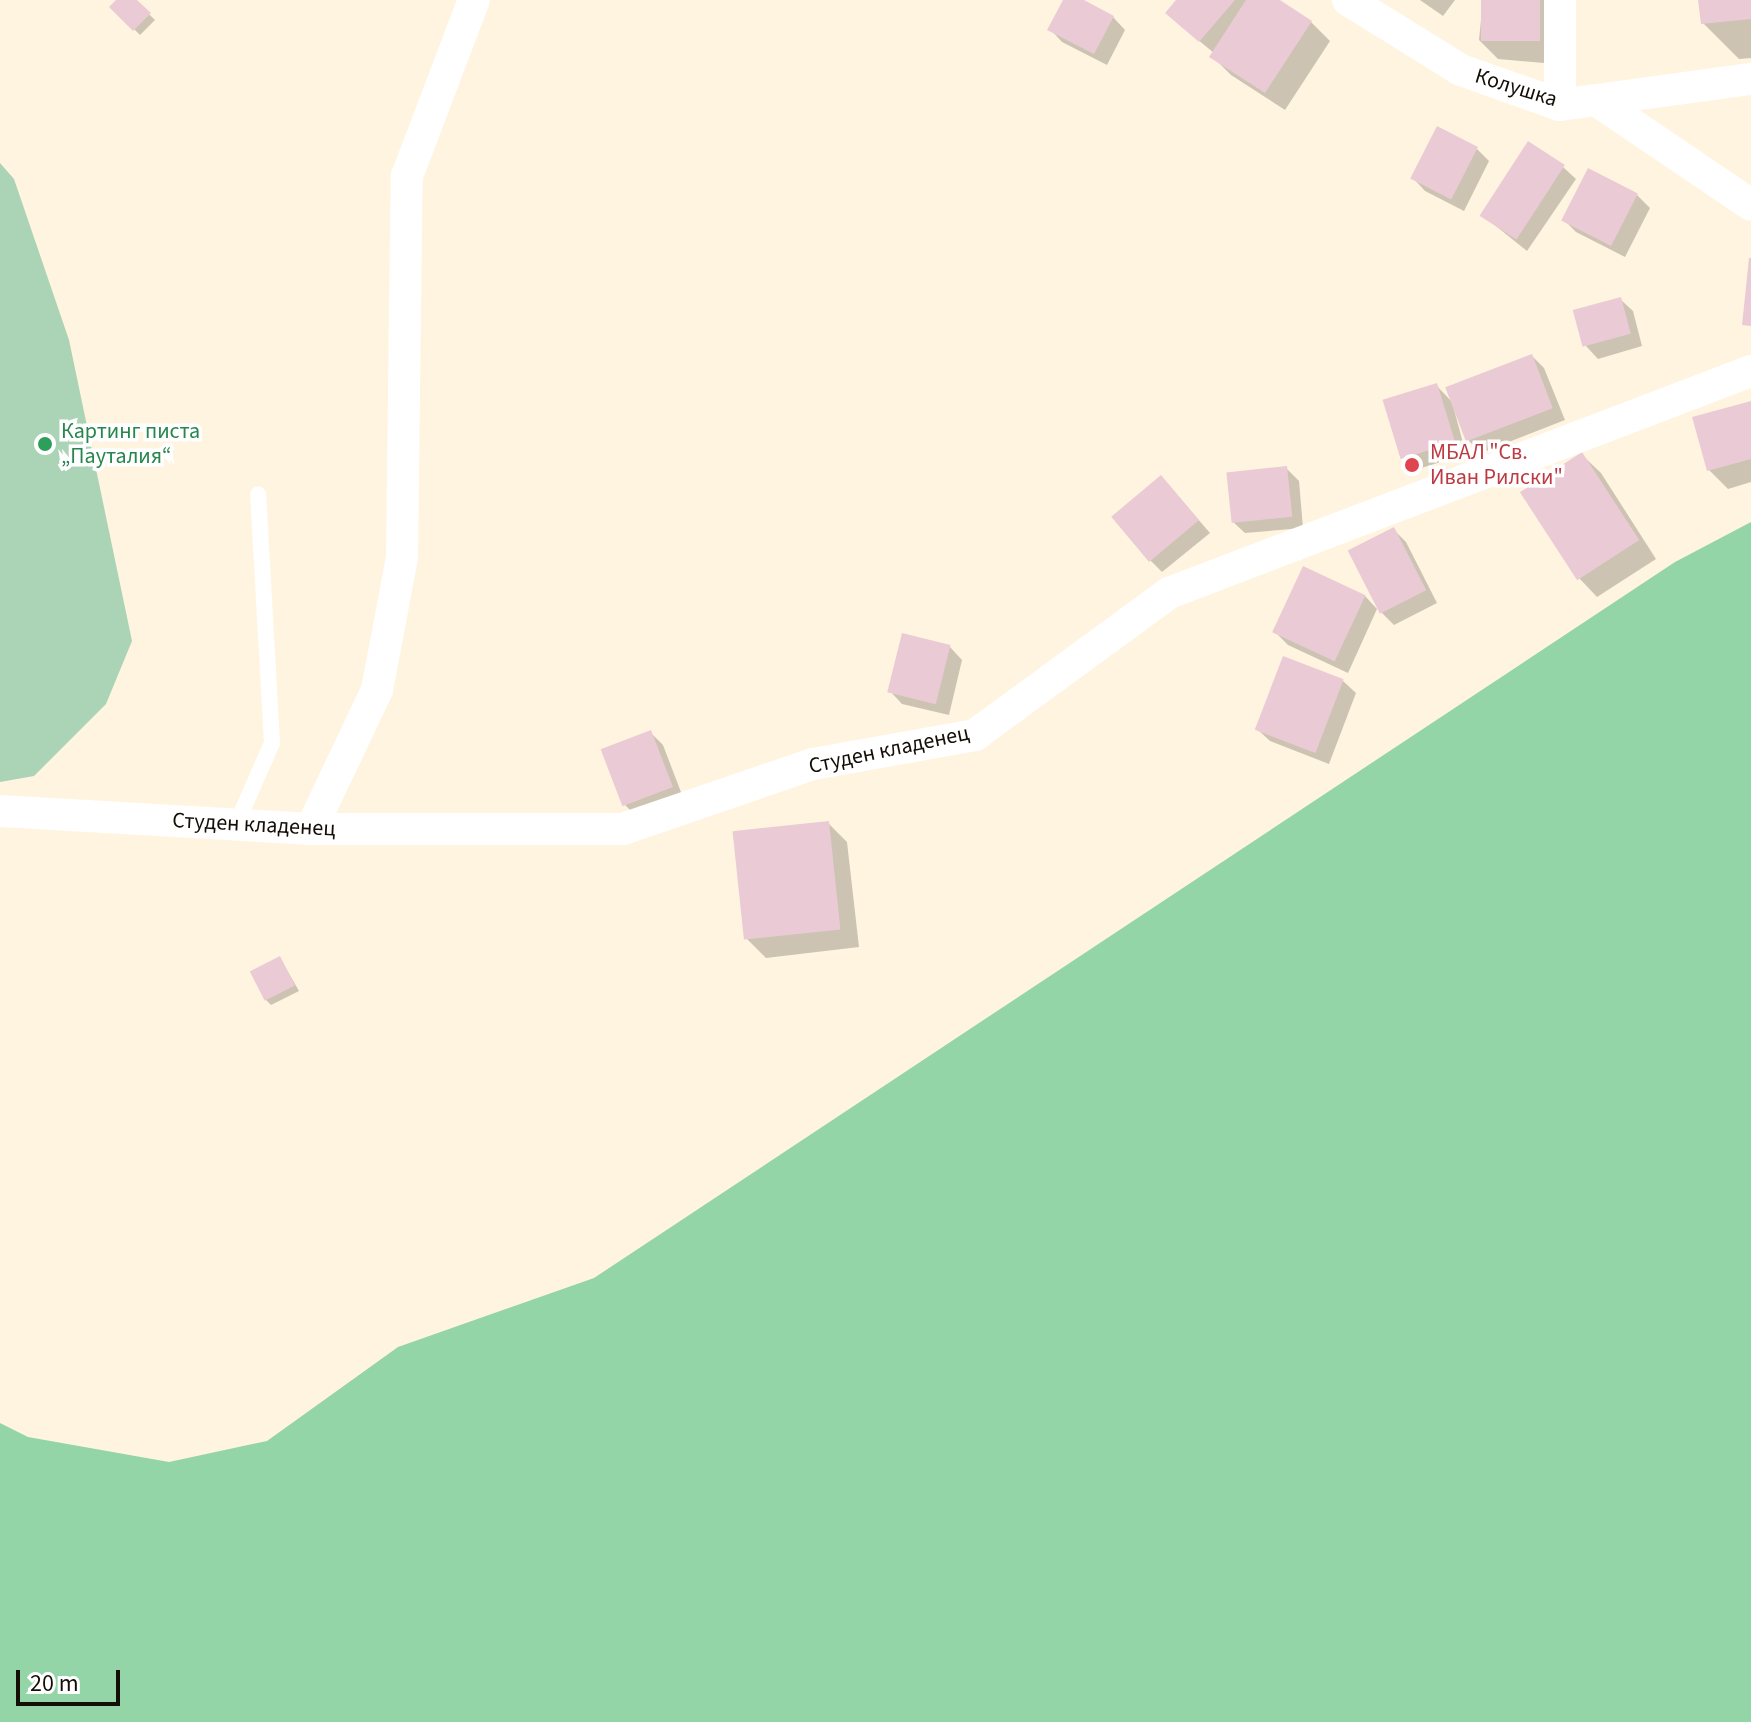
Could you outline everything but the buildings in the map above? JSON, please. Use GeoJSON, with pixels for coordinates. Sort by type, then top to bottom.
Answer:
{"type":"FeatureCollection","features":[{"type":"Feature","properties":{"kind":"street"},"geometry":{"type":"LineString","coordinates":[[311,829],[377,690],[402,558],[407,176],[474,0]]}},
{"type":"Feature","properties":{"kind":"street","name":"Колушка"},"geometry":{"type":"LineString","coordinates":[[1348,0],[1461,70],[1560,105],[1751,79]]}},
{"type":"Feature","properties":{"kind":"street"},"geometry":{"type":"LineString","coordinates":[[1560,0],[1560,105]]}},
{"type":"Feature","properties":{"kind":"street"},"geometry":{"type":"LineString","coordinates":[[1596,100],[1751,205]]}},
{"type":"Feature","properties":{"kind":"street","name":"Студен кладенец"},"geometry":{"type":"LineString","coordinates":[[0,811],[311,829],[623,829],[813,764],[975,735],[1169,593],[1751,371]]}},
{"type":"Feature","properties":{"kind":"lane"},"geometry":{"type":"LineString","coordinates":[[236,825],[272,743],[258,494]]}},
{"type":"Feature","properties":{"kind":"green space","name":"Картинг писта „Пауталия“"},"geometry":{"type":"Polygon","coordinates":[[[0,163],[14,179],[69,340],[132,641],[106,704],[34,776],[0,782],[0,163]]]}},
{"type":"Feature","properties":{"kind":"green space"},"geometry":{"type":"Polygon","coordinates":[[[1751,522],[1751,1722],[0,1722],[0,1423],[28,1437],[169,1462],[267,1441],[398,1347],[594,1278],[1675,562],[1751,522]]]}},
{"type":"Feature","properties":{"kind":"place","name":"Картинг писта „Пауталия“"},"geometry":{"type":"Point","coordinates":[45,444]}},
{"type":"Feature","properties":{"kind":"place","name":"МБАЛ \"Св. Иван Рилски\""},"geometry":{"type":"Point","coordinates":[1412,465]}}]}
